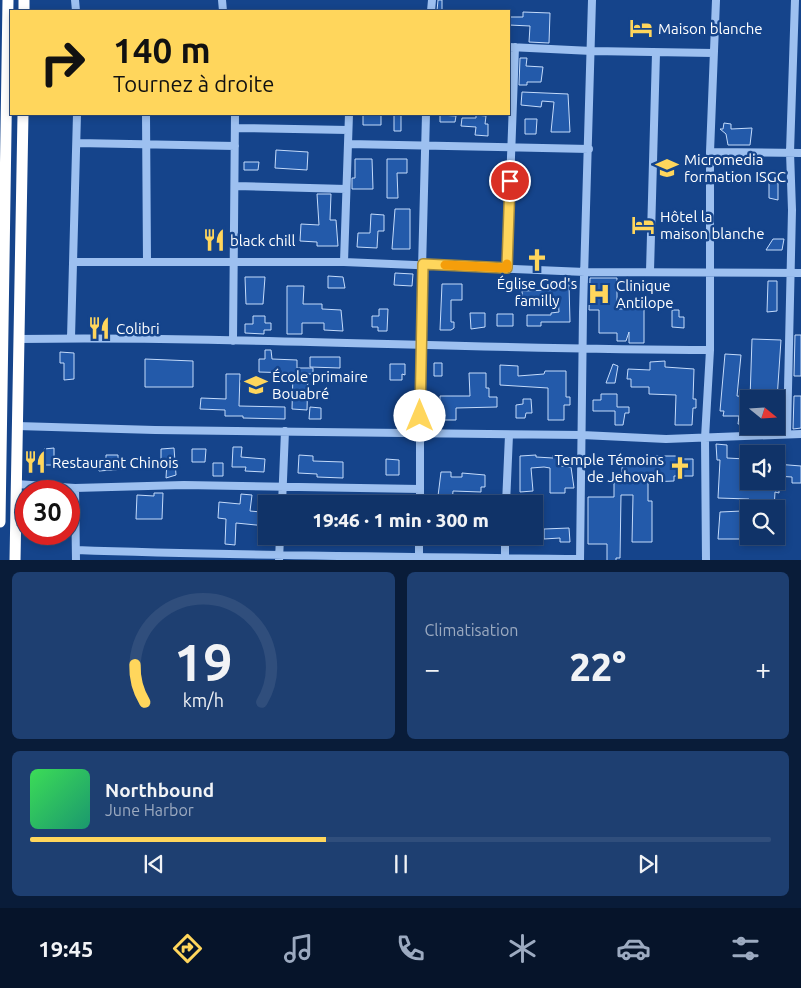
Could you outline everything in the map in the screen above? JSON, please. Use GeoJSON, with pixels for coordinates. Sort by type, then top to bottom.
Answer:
{"type":"FeatureCollection","features":[{"type":"Feature","properties":{"kind":"highway"},"geometry":{"type":"LineString","coordinates":[[0,522],[2,268],[8,0]]}},
{"type":"Feature","properties":{"kind":"highway"},"geometry":{"type":"LineString","coordinates":[[16,480],[23,115]]}},
{"type":"Feature","properties":{"kind":"highway"},"geometry":{"type":"LineString","coordinates":[[15,545],[15,560]]}},
{"type":"Feature","properties":{"kind":"street"},"geometry":{"type":"LineString","coordinates":[[76,550],[279,558],[580,560],[592,0]]}},
{"type":"Feature","properties":{"kind":"street"},"geometry":{"type":"LineString","coordinates":[[706,560],[705,438],[710,350],[710,152],[716,0]]}},
{"type":"Feature","properties":{"kind":"street"},"geometry":{"type":"LineString","coordinates":[[787,434],[792,210],[790,152],[795,0]]}},
{"type":"Feature","properties":{"kind":"street"},"geometry":{"type":"LineString","coordinates":[[507,268],[512,47],[592,52],[713,53]]}},
{"type":"Feature","properties":{"kind":"street"},"geometry":{"type":"LineString","coordinates":[[650,271],[656,53]]}},
{"type":"Feature","properties":{"kind":"street"},"geometry":{"type":"LineString","coordinates":[[71,338],[77,115]]}},
{"type":"Feature","properties":{"kind":"street"},"geometry":{"type":"LineString","coordinates":[[146,115],[148,261]]}},
{"type":"Feature","properties":{"kind":"street"},"geometry":{"type":"LineString","coordinates":[[233,341],[235,115]]}},
{"type":"Feature","properties":{"kind":"street"},"geometry":{"type":"LineString","coordinates":[[344,262],[349,115]]}},
{"type":"Feature","properties":{"kind":"street"},"geometry":{"type":"LineString","coordinates":[[420,495],[420,346],[426,115]]}},
{"type":"Feature","properties":{"kind":"street"},"geometry":{"type":"LineString","coordinates":[[236,128],[348,130]]}},
{"type":"Feature","properties":{"kind":"street"},"geometry":{"type":"LineString","coordinates":[[77,143],[235,146]]}},
{"type":"Feature","properties":{"kind":"street"},"geometry":{"type":"LineString","coordinates":[[348,144],[589,149]]}},
{"type":"Feature","properties":{"kind":"street"},"geometry":{"type":"LineString","coordinates":[[710,152],[801,153]]}},
{"type":"Feature","properties":{"kind":"street"},"geometry":{"type":"LineString","coordinates":[[235,186],[346,188]]}},
{"type":"Feature","properties":{"kind":"street"},"geometry":{"type":"LineString","coordinates":[[73,262],[344,262],[586,272],[711,271],[801,273]]}},
{"type":"Feature","properties":{"kind":"street"},"geometry":{"type":"LineString","coordinates":[[2,268],[20,268]]}},
{"type":"Feature","properties":{"kind":"street"},"geometry":{"type":"LineString","coordinates":[[18,339],[233,341],[583,350],[710,350]]}},
{"type":"Feature","properties":{"kind":"street"},"geometry":{"type":"LineString","coordinates":[[18,426],[705,438],[801,434]]}},
{"type":"Feature","properties":{"kind":"street"},"geometry":{"type":"LineString","coordinates":[[283,495],[285,431]]}},
{"type":"Feature","properties":{"kind":"street"},"geometry":{"type":"LineString","coordinates":[[506,495],[508,435]]}},
{"type":"Feature","properties":{"kind":"street"},"geometry":{"type":"LineString","coordinates":[[80,488],[184,485],[420,489]]}},
{"type":"Feature","properties":{"kind":"street"},"geometry":{"type":"LineString","coordinates":[[76,545],[76,560]]}},
{"type":"Feature","properties":{"kind":"street"},"geometry":{"type":"LineString","coordinates":[[279,558],[280,545]]}},
{"type":"Feature","properties":{"kind":"street"},"geometry":{"type":"LineString","coordinates":[[419,545],[419,558]]}},
{"type":"Feature","properties":{"kind":"street"},"geometry":{"type":"LineString","coordinates":[[505,545],[505,559]]}},
{"type":"Feature","properties":{"kind":"building"},"geometry":{"type":"Polygon","coordinates":[[[438,0],[442,0],[442,10],[437,10],[438,0]]]}},
{"type":"Feature","properties":{"kind":"building"},"geometry":{"type":"Polygon","coordinates":[[[523,12],[550,13],[549,43],[529,42],[530,26],[510,25],[510,17],[523,17],[523,12]]]}},
{"type":"Feature","properties":{"kind":"building"},"geometry":{"type":"Polygon","coordinates":[[[520,58],[527,58],[526,66],[543,67],[541,82],[527,82],[527,85],[519,85],[520,58]]]}},
{"type":"Feature","properties":{"kind":"building"},"geometry":{"type":"Polygon","coordinates":[[[522,92],[568,94],[570,132],[551,132],[554,102],[542,101],[541,107],[521,105],[522,92]]]}},
{"type":"Feature","properties":{"kind":"building"},"geometry":{"type":"Polygon","coordinates":[[[363,115],[381,115],[381,125],[363,125],[363,115]]]}},
{"type":"Feature","properties":{"kind":"building"},"geometry":{"type":"Polygon","coordinates":[[[394,115],[401,115],[401,131],[394,131],[394,115]]]}},
{"type":"Feature","properties":{"kind":"building"},"geometry":{"type":"Polygon","coordinates":[[[440,115],[456,116],[455,122],[440,122],[440,115]]]}},
{"type":"Feature","properties":{"kind":"building"},"geometry":{"type":"Polygon","coordinates":[[[476,115],[486,116],[485,124],[488,124],[488,136],[475,135],[476,127],[461,126],[462,118],[476,118],[476,115]]]}},
{"type":"Feature","properties":{"kind":"building"},"geometry":{"type":"Polygon","coordinates":[[[525,119],[537,119],[536,134],[525,134],[525,119]]]}},
{"type":"Feature","properties":{"kind":"building"},"geometry":{"type":"Polygon","coordinates":[[[724,123],[731,124],[731,129],[752,128],[750,145],[728,145],[726,134],[720,129],[723,129],[724,123]]]}},
{"type":"Feature","properties":{"kind":"building"},"geometry":{"type":"Polygon","coordinates":[[[276,150],[308,152],[307,170],[275,168],[276,150]]]}},
{"type":"Feature","properties":{"kind":"building"},"geometry":{"type":"Polygon","coordinates":[[[355,159],[372,159],[373,189],[352,189],[352,178],[355,178],[355,159]]]}},
{"type":"Feature","properties":{"kind":"building"},"geometry":{"type":"Polygon","coordinates":[[[387,159],[407,159],[407,173],[397,173],[398,198],[387,198],[387,159]]]}},
{"type":"Feature","properties":{"kind":"building"},"geometry":{"type":"Polygon","coordinates":[[[244,162],[259,162],[258,170],[244,170],[244,162]]]}},
{"type":"Feature","properties":{"kind":"building"},"geometry":{"type":"Polygon","coordinates":[[[769,182],[778,183],[778,200],[769,198],[769,182]]]}},
{"type":"Feature","properties":{"kind":"building"},"geometry":{"type":"Polygon","coordinates":[[[317,194],[331,194],[330,220],[336,220],[338,246],[317,246],[317,242],[300,241],[301,224],[319,225],[317,194]]]}},
{"type":"Feature","properties":{"kind":"building"},"geometry":{"type":"Polygon","coordinates":[[[395,209],[410,209],[410,249],[392,249],[395,209]]]}},
{"type":"Feature","properties":{"kind":"building"},"geometry":{"type":"Polygon","coordinates":[[[371,214],[384,215],[384,231],[378,231],[377,248],[357,247],[358,233],[370,233],[371,214]]]}},
{"type":"Feature","properties":{"kind":"building"},"geometry":{"type":"Polygon","coordinates":[[[773,239],[784,239],[782,250],[766,250],[773,239]]]}},
{"type":"Feature","properties":{"kind":"building"},"geometry":{"type":"Polygon","coordinates":[[[395,273],[413,274],[412,286],[394,285],[395,273]]]}},
{"type":"Feature","properties":{"kind":"building"},"geometry":{"type":"Polygon","coordinates":[[[328,276],[343,277],[345,288],[328,288],[328,276]]]}},
{"type":"Feature","properties":{"kind":"building"},"geometry":{"type":"Polygon","coordinates":[[[245,277],[265,277],[263,304],[246,304],[245,277]]]}},
{"type":"Feature","properties":{"kind":"building"},"geometry":{"type":"Polygon","coordinates":[[[590,278],[617,278],[617,309],[644,309],[644,343],[629,343],[629,332],[626,341],[617,341],[617,333],[599,333],[599,310],[589,310],[590,278]]]}},
{"type":"Feature","properties":{"kind":"building"},"geometry":{"type":"Polygon","coordinates":[[[768,281],[777,281],[777,311],[767,312],[768,281]]]}},
{"type":"Feature","properties":{"kind":"building"},"geometry":{"type":"Polygon","coordinates":[[[442,284],[462,284],[462,300],[451,300],[451,322],[454,322],[454,328],[451,330],[440,330],[442,284]]]}},
{"type":"Feature","properties":{"kind":"building"},"geometry":{"type":"Polygon","coordinates":[[[559,285],[569,285],[570,322],[541,322],[541,326],[527,326],[527,315],[551,315],[551,313],[559,312],[558,298],[542,299],[542,303],[523,304],[522,291],[559,289],[559,285]]]}},
{"type":"Feature","properties":{"kind":"building"},"geometry":{"type":"Polygon","coordinates":[[[287,286],[304,286],[303,304],[322,304],[322,309],[341,310],[343,331],[324,330],[324,323],[302,323],[302,334],[287,334],[287,286]]]}},
{"type":"Feature","properties":{"kind":"building"},"geometry":{"type":"Polygon","coordinates":[[[379,309],[388,309],[387,331],[378,331],[378,327],[372,327],[372,316],[379,316],[379,309]]]}},
{"type":"Feature","properties":{"kind":"building"},"geometry":{"type":"Polygon","coordinates":[[[672,310],[679,310],[679,317],[684,317],[684,328],[672,327],[672,310]]]}},
{"type":"Feature","properties":{"kind":"building"},"geometry":{"type":"Polygon","coordinates":[[[470,313],[485,313],[485,327],[471,329],[470,313]]]}},
{"type":"Feature","properties":{"kind":"building"},"geometry":{"type":"Polygon","coordinates":[[[497,314],[513,314],[513,326],[497,326],[497,314]]]}},
{"type":"Feature","properties":{"kind":"building"},"geometry":{"type":"Polygon","coordinates":[[[253,316],[265,316],[265,323],[271,323],[271,330],[264,330],[264,334],[245,333],[245,324],[253,324],[253,316]]]}},
{"type":"Feature","properties":{"kind":"building"},"geometry":{"type":"Polygon","coordinates":[[[795,335],[801,335],[801,376],[794,376],[795,335]]]}},
{"type":"Feature","properties":{"kind":"building"},"geometry":{"type":"Polygon","coordinates":[[[752,339],[781,340],[778,390],[750,390],[752,339]]]}},
{"type":"Feature","properties":{"kind":"building"},"geometry":{"type":"Polygon","coordinates":[[[265,350],[271,350],[272,359],[297,360],[297,368],[313,368],[313,374],[308,374],[307,410],[292,409],[293,373],[259,372],[259,359],[265,359],[265,350]]]}},
{"type":"Feature","properties":{"kind":"building"},"geometry":{"type":"Polygon","coordinates":[[[60,352],[74,353],[74,379],[64,380],[64,363],[60,363],[60,352]]]}},
{"type":"Feature","properties":{"kind":"building"},"geometry":{"type":"Polygon","coordinates":[[[725,354],[741,355],[737,396],[740,396],[740,424],[738,424],[739,416],[723,416],[724,411],[720,411],[725,354]]]}},
{"type":"Feature","properties":{"kind":"building"},"geometry":{"type":"Polygon","coordinates":[[[310,357],[340,357],[340,368],[310,367],[310,357]]]}},
{"type":"Feature","properties":{"kind":"building"},"geometry":{"type":"Polygon","coordinates":[[[145,359],[193,361],[193,387],[145,387],[145,359]]]}},
{"type":"Feature","properties":{"kind":"building"},"geometry":{"type":"Polygon","coordinates":[[[665,361],[665,367],[694,369],[693,399],[696,399],[696,408],[693,408],[692,425],[675,425],[676,395],[649,394],[649,387],[631,387],[631,379],[627,379],[628,369],[650,370],[650,362],[665,361]]]}},
{"type":"Feature","properties":{"kind":"building"},"geometry":{"type":"Polygon","coordinates":[[[434,363],[442,363],[442,376],[434,376],[434,363]]]}},
{"type":"Feature","properties":{"kind":"building"},"geometry":{"type":"Polygon","coordinates":[[[390,364],[405,364],[405,375],[402,374],[402,380],[390,380],[390,364]]]}},
{"type":"Feature","properties":{"kind":"building"},"geometry":{"type":"Polygon","coordinates":[[[613,364],[618,366],[615,383],[606,383],[613,364]]]}},
{"type":"Feature","properties":{"kind":"building"},"geometry":{"type":"Polygon","coordinates":[[[500,365],[518,366],[518,376],[544,374],[545,371],[566,371],[566,397],[570,397],[570,405],[564,405],[564,420],[548,420],[548,388],[500,385],[500,365]]]}},
{"type":"Feature","properties":{"kind":"building"},"geometry":{"type":"Polygon","coordinates":[[[469,373],[486,373],[486,388],[489,388],[489,397],[497,397],[497,407],[456,408],[456,420],[440,420],[440,396],[470,396],[469,373]]]}},
{"type":"Feature","properties":{"kind":"building"},"geometry":{"type":"Polygon","coordinates":[[[226,374],[240,374],[239,406],[285,407],[285,419],[225,416],[225,410],[200,409],[201,398],[226,399],[226,374]]]}},
{"type":"Feature","properties":{"kind":"building"},"geometry":{"type":"Polygon","coordinates":[[[601,394],[617,394],[617,407],[629,407],[629,413],[625,413],[623,425],[615,425],[615,411],[593,411],[593,400],[601,400],[601,394]]]}},
{"type":"Feature","properties":{"kind":"building"},"geometry":{"type":"Polygon","coordinates":[[[794,396],[801,396],[801,428],[793,429],[794,396]]]}},
{"type":"Feature","properties":{"kind":"building"},"geometry":{"type":"Polygon","coordinates":[[[523,399],[531,399],[532,413],[526,413],[525,418],[516,418],[516,405],[523,404],[523,399]]]}},
{"type":"Feature","properties":{"kind":"building"},"geometry":{"type":"Polygon","coordinates":[[[310,407],[321,408],[321,419],[309,419],[310,407]]]}},
{"type":"Feature","properties":{"kind":"building"},"geometry":{"type":"Polygon","coordinates":[[[716,444],[727,445],[727,458],[740,459],[740,490],[779,490],[779,493],[775,492],[775,500],[718,498],[720,460],[717,460],[716,444]]]}},
{"type":"Feature","properties":{"kind":"building"},"geometry":{"type":"Polygon","coordinates":[[[233,447],[242,447],[241,457],[265,459],[264,472],[245,471],[246,467],[232,467],[233,447]]]}},
{"type":"Feature","properties":{"kind":"building"},"geometry":{"type":"Polygon","coordinates":[[[54,448],[54,465],[44,465],[44,449],[54,448]]]}},
{"type":"Feature","properties":{"kind":"building"},"geometry":{"type":"Polygon","coordinates":[[[174,448],[176,475],[166,478],[167,461],[161,461],[161,449],[174,448]]]}},
{"type":"Feature","properties":{"kind":"building"},"geometry":{"type":"Polygon","coordinates":[[[192,449],[206,449],[205,462],[192,462],[192,449]]]}},
{"type":"Feature","properties":{"kind":"building"},"geometry":{"type":"Polygon","coordinates":[[[106,455],[118,455],[118,459],[123,458],[124,469],[99,471],[98,460],[106,459],[106,455]]]}},
{"type":"Feature","properties":{"kind":"building"},"geometry":{"type":"Polygon","coordinates":[[[299,455],[313,456],[313,461],[343,462],[343,478],[317,477],[317,474],[298,473],[299,455]]]}},
{"type":"Feature","properties":{"kind":"building"},"geometry":{"type":"Polygon","coordinates":[[[536,455],[536,457],[553,458],[553,455],[560,455],[560,466],[571,467],[574,488],[565,488],[565,493],[550,493],[550,468],[544,467],[531,468],[533,491],[520,492],[520,456],[536,455]]]}},
{"type":"Feature","properties":{"kind":"building"},"geometry":{"type":"Polygon","coordinates":[[[648,456],[683,456],[683,459],[693,459],[693,476],[674,476],[674,481],[648,482],[648,501],[652,501],[652,542],[632,542],[633,495],[621,495],[620,558],[607,560],[607,544],[588,544],[588,497],[614,497],[614,475],[622,475],[622,459],[648,458],[648,456]]]}},
{"type":"Feature","properties":{"kind":"building"},"geometry":{"type":"Polygon","coordinates":[[[386,459],[399,460],[399,475],[386,475],[386,459]]]}},
{"type":"Feature","properties":{"kind":"building"},"geometry":{"type":"Polygon","coordinates":[[[213,463],[223,463],[223,476],[213,476],[213,463]]]}},
{"type":"Feature","properties":{"kind":"building"},"geometry":{"type":"Polygon","coordinates":[[[785,465],[801,466],[801,483],[792,483],[792,477],[785,477],[785,465]]]}},
{"type":"Feature","properties":{"kind":"building"},"geometry":{"type":"Polygon","coordinates":[[[441,472],[451,472],[451,477],[462,477],[462,473],[485,475],[485,487],[481,487],[481,492],[453,491],[453,495],[438,495],[441,472]]]}},
{"type":"Feature","properties":{"kind":"building"},"geometry":{"type":"Polygon","coordinates":[[[154,493],[163,493],[162,519],[136,519],[137,495],[154,496],[154,493]]]}},
{"type":"Feature","properties":{"kind":"building"},"geometry":{"type":"Polygon","coordinates":[[[241,494],[252,495],[250,511],[258,512],[258,525],[236,523],[235,545],[225,544],[226,519],[218,518],[219,502],[240,504],[241,494]]]}},
{"type":"Feature","properties":{"kind":"building"},"geometry":{"type":"Polygon","coordinates":[[[740,511],[740,539],[718,539],[720,512],[740,511]]]}},
{"type":"Feature","properties":{"kind":"building"},"geometry":{"type":"Polygon","coordinates":[[[569,528],[570,542],[560,542],[560,538],[544,539],[544,529],[569,528]]]}},
{"type":"Feature","properties":{"kind":"slow traffic"},"geometry":{"type":"LineString","coordinates":[[445,265],[507,268],[507,264]]}},
{"type":"Feature","properties":{"kind":"place","name":"Maison blanche"},"geometry":{"type":"Point","coordinates":[641,28]}},
{"type":"Feature","properties":{"kind":"place","name":"Micromedia formation ISGC"},"geometry":{"type":"Point","coordinates":[667,168]}},
{"type":"Feature","properties":{"kind":"place","name":"Hôtel la maison blanche"},"geometry":{"type":"Point","coordinates":[643,225]}},
{"type":"Feature","properties":{"kind":"place","name":"black chill"},"geometry":{"type":"Point","coordinates":[214,240]}},
{"type":"Feature","properties":{"kind":"place","name":"Église God's familly"},"geometry":{"type":"Point","coordinates":[537,260]}},
{"type":"Feature","properties":{"kind":"place","name":"Clinique Antilope"},"geometry":{"type":"Point","coordinates":[599,294]}},
{"type":"Feature","properties":{"kind":"place","name":"Colibri"},"geometry":{"type":"Point","coordinates":[99,328]}},
{"type":"Feature","properties":{"kind":"place","name":"École primaire Bouabré"},"geometry":{"type":"Point","coordinates":[256,385]}},
{"type":"Feature","properties":{"kind":"place","name":"Restaurant Chinois"},"geometry":{"type":"Point","coordinates":[35,462]}},
{"type":"Feature","properties":{"kind":"place","name":"Temple Témoins de Jehovah"},"geometry":{"type":"Point","coordinates":[680,468]}},
{"type":"Feature","properties":{"kind":"route"},"geometry":{"type":"LineString","coordinates":[[420,416],[423,264],[507,268],[510,181]]}}]}
